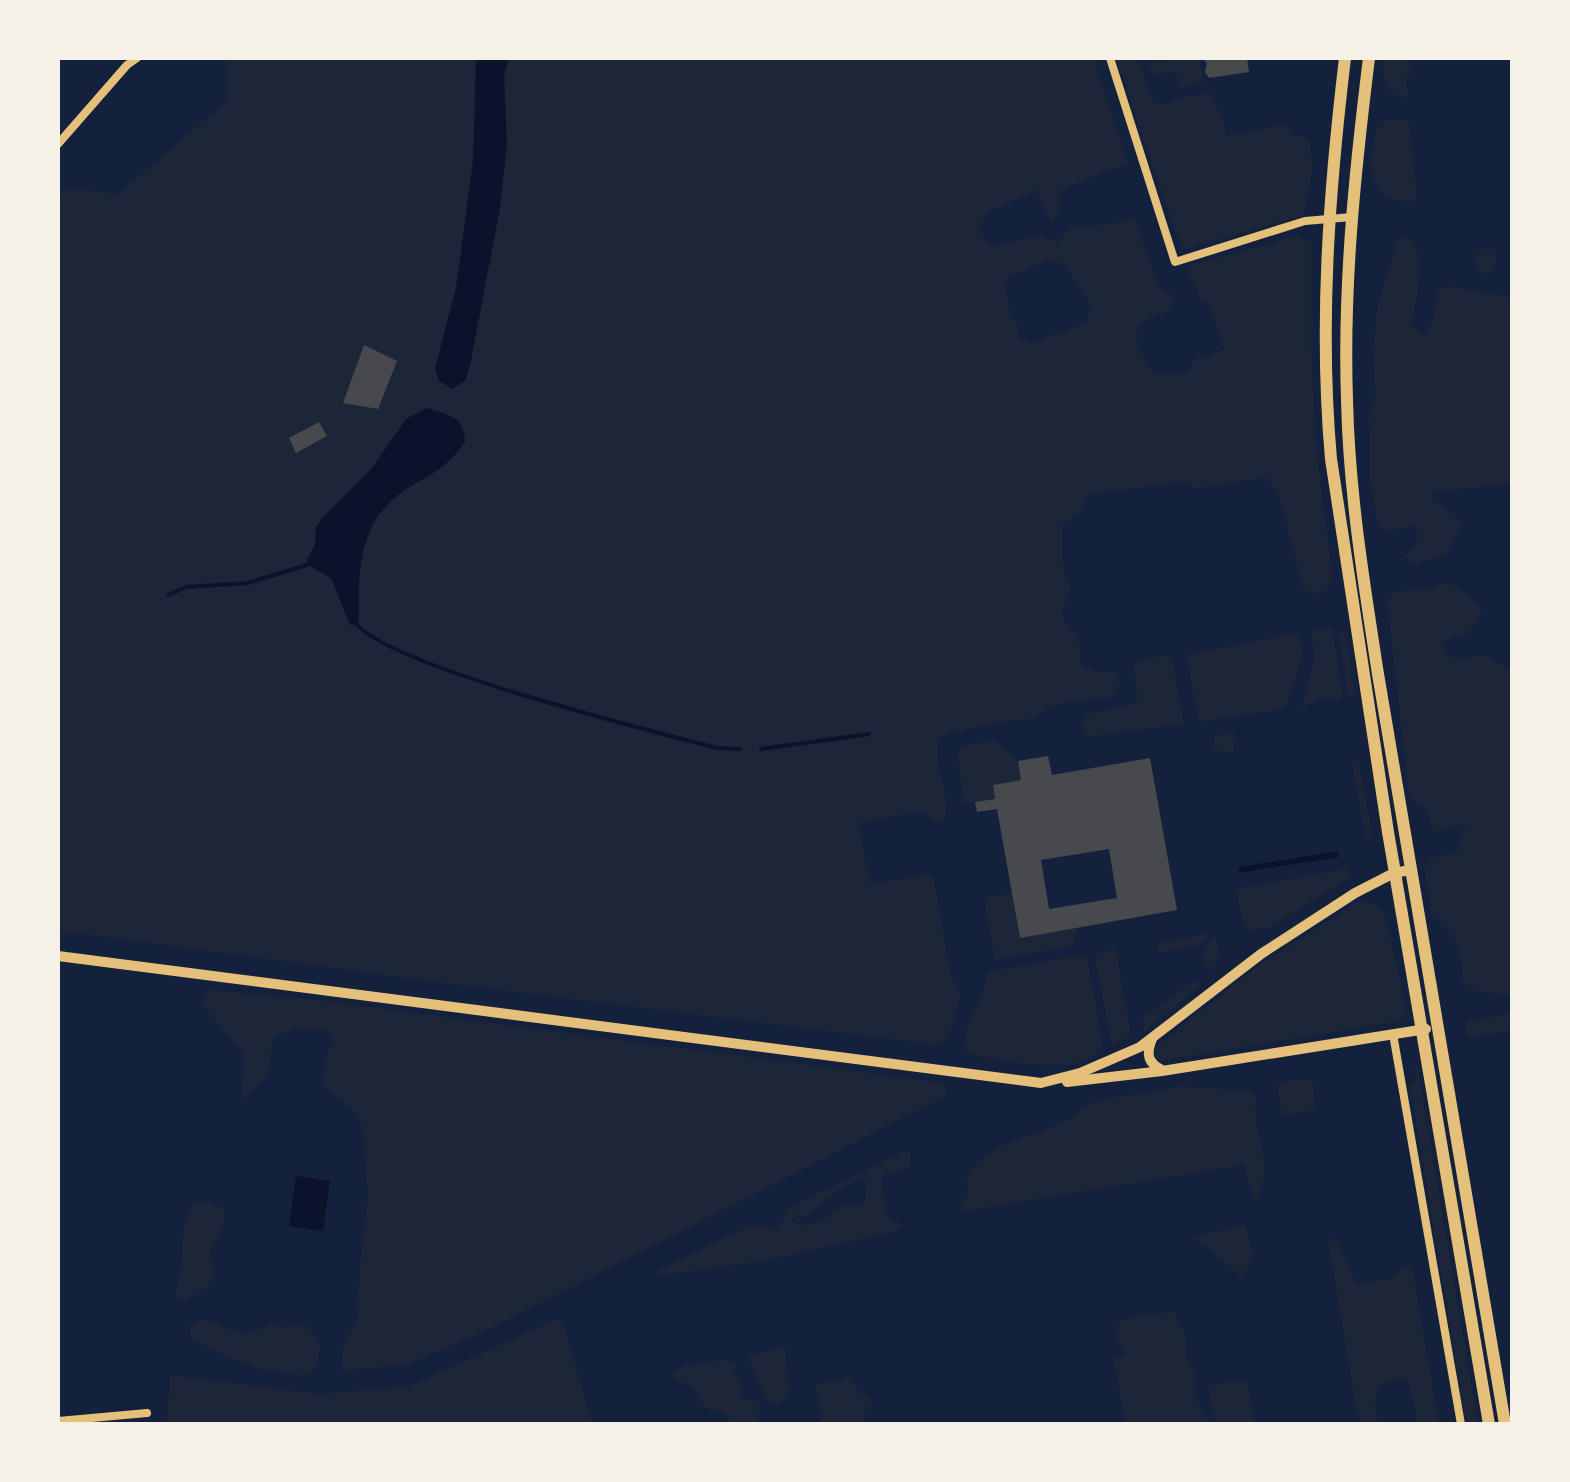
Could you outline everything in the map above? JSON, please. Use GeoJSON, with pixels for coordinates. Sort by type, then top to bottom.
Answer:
{"type":"FeatureCollection","features":[{"type":"Feature","properties":{"kind":"main road"},"geometry":{"type":"LineString","coordinates":[[1345,58],[1328,218],[1325,325],[1332,459],[1394,873],[1489,1424]]}},
{"type":"Feature","properties":{"kind":"main road"},"geometry":{"type":"LineString","coordinates":[[1369,58],[1352,217],[1347,400],[1351,458],[1364,581],[1410,870],[1505,1424]]}},
{"type":"Feature","properties":{"kind":"street"},"geometry":{"type":"LineString","coordinates":[[58,144],[126,65],[137,58]]}},
{"type":"Feature","properties":{"kind":"street"},"geometry":{"type":"LineString","coordinates":[[1110,58],[1175,262],[1305,220],[1352,217]]}},
{"type":"Feature","properties":{"kind":"street"},"geometry":{"type":"LineString","coordinates":[[1041,1083],[1113,1060],[1152,1039],[1261,954],[1355,893],[1394,873],[1410,870]]}},
{"type":"Feature","properties":{"kind":"street"},"geometry":{"type":"LineString","coordinates":[[58,956],[1041,1083],[1162,1071],[1436,1028]]}},
{"type":"Feature","properties":{"kind":"street"},"geometry":{"type":"LineString","coordinates":[[1393,1034],[1461,1424]]}},
{"type":"Feature","properties":{"kind":"street"},"geometry":{"type":"LineString","coordinates":[[1152,1039],[1148,1049],[1150,1062],[1162,1071]]}},
{"type":"Feature","properties":{"kind":"street"},"geometry":{"type":"LineString","coordinates":[[58,1421],[147,1412]]}},
{"type":"Feature","properties":{"kind":"shaded area"},"geometry":{"type":"Polygon","coordinates":[[[227,58],[1094,58],[1129,163],[1062,189],[1058,199],[1061,211],[1051,223],[1036,190],[988,212],[979,227],[986,241],[994,245],[1043,235],[1058,243],[1076,227],[1134,218],[1159,288],[1170,293],[1174,302],[1171,310],[1149,319],[1137,332],[1140,349],[1153,372],[1186,373],[1195,359],[1224,350],[1209,304],[1198,297],[1188,274],[1191,265],[1298,236],[1306,241],[1311,238],[1317,457],[1333,579],[1321,593],[1303,588],[1280,499],[1267,477],[1193,489],[1189,481],[1086,495],[1082,509],[1062,526],[1063,569],[1071,587],[1061,615],[1070,630],[1079,635],[1080,663],[1095,672],[1116,672],[1120,681],[1114,697],[1064,703],[1032,718],[941,737],[938,758],[946,802],[943,823],[934,822],[923,811],[858,823],[870,884],[933,874],[951,977],[961,995],[949,1036],[938,1045],[70,932],[58,935],[58,196],[66,188],[118,194],[227,101],[227,58]],[[1049,260],[1004,282],[1020,339],[1030,343],[1086,323],[1092,306],[1064,264],[1049,260]]]}},
{"type":"Feature","properties":{"kind":"shaded area"},"geometry":{"type":"Polygon","coordinates":[[[476,58],[509,58],[504,76],[507,144],[500,208],[471,360],[466,380],[453,389],[439,381],[435,368],[456,288],[473,161],[476,58]]]}},
{"type":"Feature","properties":{"kind":"shaded area"},"geometry":{"type":"Polygon","coordinates":[[[1116,58],[1138,58],[1153,102],[1163,105],[1210,93],[1224,122],[1226,136],[1288,124],[1291,134],[1309,139],[1313,168],[1304,215],[1187,249],[1181,247],[1116,58]]]}},
{"type":"Feature","properties":{"kind":"shaded area"},"geometry":{"type":"Polygon","coordinates":[[[1146,58],[1150,62],[1199,58],[1203,83],[1179,87],[1176,71],[1152,76],[1146,58]]]}},
{"type":"Feature","properties":{"kind":"shaded area"},"geometry":{"type":"Polygon","coordinates":[[[1383,58],[1410,58],[1412,75],[1406,76],[1408,98],[1395,94],[1386,85],[1383,58]]]}},
{"type":"Feature","properties":{"kind":"shaded area"},"geometry":{"type":"Polygon","coordinates":[[[1394,119],[1409,120],[1417,201],[1389,197],[1375,182],[1371,158],[1376,130],[1394,119]]]}},
{"type":"Feature","properties":{"kind":"shaded area"},"geometry":{"type":"Polygon","coordinates":[[[1408,237],[1415,245],[1420,267],[1411,327],[1424,335],[1433,322],[1438,289],[1449,286],[1512,297],[1512,484],[1430,492],[1434,503],[1447,507],[1462,523],[1447,555],[1410,564],[1405,556],[1417,543],[1417,525],[1384,532],[1377,521],[1370,479],[1369,417],[1375,395],[1373,349],[1377,310],[1397,239],[1408,237]]]}},
{"type":"Feature","properties":{"kind":"shaded area"},"geometry":{"type":"Polygon","coordinates":[[[1485,248],[1495,249],[1497,256],[1493,270],[1480,274],[1474,256],[1485,248]]]}},
{"type":"Feature","properties":{"kind":"shaded area"},"geometry":{"type":"Polygon","coordinates":[[[426,408],[458,422],[465,442],[440,468],[397,496],[374,522],[360,569],[359,620],[350,625],[331,578],[308,565],[316,527],[372,468],[406,419],[426,408]]]}},
{"type":"Feature","properties":{"kind":"shaded area"},"geometry":{"type":"Polygon","coordinates":[[[1445,583],[1458,587],[1483,609],[1468,634],[1441,642],[1447,654],[1458,660],[1483,655],[1512,670],[1512,996],[1475,991],[1462,981],[1462,964],[1454,937],[1432,915],[1424,868],[1431,858],[1457,852],[1466,824],[1432,832],[1427,808],[1416,804],[1409,793],[1387,602],[1394,591],[1421,590],[1445,583]]]}},
{"type":"Feature","properties":{"kind":"shaded area"},"geometry":{"type":"Polygon","coordinates":[[[1332,627],[1343,698],[1325,701],[1323,697],[1301,708],[1315,655],[1310,631],[1332,627]]]}},
{"type":"Feature","properties":{"kind":"shaded area"},"geometry":{"type":"Polygon","coordinates":[[[1338,628],[1346,637],[1355,694],[1348,696],[1338,628]]]}},
{"type":"Feature","properties":{"kind":"shaded area"},"geometry":{"type":"Polygon","coordinates":[[[1297,633],[1303,654],[1285,709],[1199,722],[1186,655],[1297,633]]]}},
{"type":"Feature","properties":{"kind":"shaded area"},"geometry":{"type":"Polygon","coordinates":[[[1166,655],[1172,659],[1184,724],[1085,737],[1083,715],[1133,704],[1138,698],[1133,665],[1139,660],[1166,655]]]}},
{"type":"Feature","properties":{"kind":"shaded area"},"geometry":{"type":"Polygon","coordinates":[[[1228,732],[1236,735],[1233,753],[1212,750],[1215,736],[1228,732]]]}},
{"type":"Feature","properties":{"kind":"shaded area"},"geometry":{"type":"Polygon","coordinates":[[[996,741],[1018,761],[1021,780],[993,785],[995,799],[964,804],[957,751],[970,744],[996,741]]]}},
{"type":"Feature","properties":{"kind":"shaded area"},"geometry":{"type":"Polygon","coordinates":[[[1358,758],[1373,838],[1366,839],[1351,760],[1358,758]]]}},
{"type":"Feature","properties":{"kind":"shaded area"},"geometry":{"type":"Polygon","coordinates":[[[1338,851],[1339,857],[1239,873],[1238,867],[1338,851]]]}},
{"type":"Feature","properties":{"kind":"shaded area"},"geometry":{"type":"Polygon","coordinates":[[[1348,869],[1350,878],[1265,930],[1262,927],[1251,934],[1242,918],[1236,888],[1348,869]]]}},
{"type":"Feature","properties":{"kind":"shaded area"},"geometry":{"type":"Polygon","coordinates":[[[1012,893],[1020,938],[1078,927],[1073,946],[995,960],[985,906],[987,898],[1012,893]]]}},
{"type":"Feature","properties":{"kind":"shaded area"},"geometry":{"type":"Polygon","coordinates":[[[1364,901],[1376,905],[1386,917],[1407,1012],[1401,1021],[1157,1059],[1154,1052],[1158,1045],[1258,966],[1364,901]]]}},
{"type":"Feature","properties":{"kind":"shaded area"},"geometry":{"type":"Polygon","coordinates":[[[1211,933],[1201,945],[1158,953],[1157,943],[1211,933]]]}},
{"type":"Feature","properties":{"kind":"shaded area"},"geometry":{"type":"Polygon","coordinates":[[[1216,935],[1220,959],[1209,973],[1202,951],[1216,935]]]}},
{"type":"Feature","properties":{"kind":"shaded area"},"geometry":{"type":"Polygon","coordinates":[[[1116,950],[1131,1036],[1114,1043],[1095,957],[1099,952],[1116,950]]]}},
{"type":"Feature","properties":{"kind":"shaded area"},"geometry":{"type":"Polygon","coordinates":[[[1083,955],[1087,958],[1103,1045],[1092,1057],[1072,1064],[1041,1065],[964,1051],[966,1031],[987,972],[1083,955]]]}},
{"type":"Feature","properties":{"kind":"shaded area"},"geometry":{"type":"Polygon","coordinates":[[[1195,980],[1201,982],[1200,986],[1144,1031],[1142,1018],[1195,980]]]}},
{"type":"Feature","properties":{"kind":"shaded area"},"geometry":{"type":"Polygon","coordinates":[[[208,990],[309,999],[929,1081],[941,1083],[947,1090],[946,1096],[482,1333],[408,1364],[341,1371],[343,1344],[359,1319],[356,1309],[368,1191],[359,1118],[323,1085],[325,1058],[334,1040],[328,1030],[300,1028],[273,1037],[268,1075],[241,1101],[244,1054],[202,1005],[208,990]]]}},
{"type":"Feature","properties":{"kind":"shaded area"},"geometry":{"type":"Polygon","coordinates":[[[1512,1013],[1512,1030],[1467,1038],[1466,1022],[1512,1013]]]}},
{"type":"Feature","properties":{"kind":"shaded area"},"geometry":{"type":"Polygon","coordinates":[[[1417,1065],[1478,1424],[1466,1422],[1410,1084],[1416,1082],[1417,1065]]]}},
{"type":"Feature","properties":{"kind":"shaded area"},"geometry":{"type":"Polygon","coordinates":[[[1297,1079],[1313,1081],[1315,1110],[1282,1116],[1277,1084],[1297,1079]]]}},
{"type":"Feature","properties":{"kind":"shaded area"},"geometry":{"type":"Polygon","coordinates":[[[1177,1086],[1256,1095],[1264,1173],[1255,1202],[1244,1165],[959,1212],[969,1192],[966,1179],[975,1166],[998,1148],[1066,1121],[1092,1103],[1177,1086]]]}},
{"type":"Feature","properties":{"kind":"shaded area"},"geometry":{"type":"Polygon","coordinates":[[[910,1151],[910,1166],[904,1171],[884,1174],[882,1181],[886,1218],[905,1225],[892,1232],[768,1260],[658,1276],[657,1271],[749,1226],[778,1229],[792,1206],[910,1151]],[[867,1181],[843,1186],[806,1217],[796,1214],[791,1221],[812,1224],[846,1203],[864,1207],[867,1181]]]}},
{"type":"Feature","properties":{"kind":"shaded area"},"geometry":{"type":"Polygon","coordinates":[[[296,1176],[330,1181],[323,1231],[289,1226],[296,1176]]]}},
{"type":"Feature","properties":{"kind":"shaded area"},"geometry":{"type":"Polygon","coordinates":[[[195,1202],[224,1208],[221,1230],[210,1249],[215,1276],[198,1294],[175,1300],[184,1225],[195,1202]]]}},
{"type":"Feature","properties":{"kind":"shaded area"},"geometry":{"type":"Polygon","coordinates":[[[1245,1225],[1253,1253],[1245,1274],[1238,1274],[1192,1237],[1245,1225]]]}},
{"type":"Feature","properties":{"kind":"shaded area"},"geometry":{"type":"Polygon","coordinates":[[[1328,1239],[1337,1239],[1356,1283],[1392,1279],[1402,1268],[1412,1266],[1439,1424],[1418,1424],[1408,1380],[1397,1379],[1388,1381],[1378,1391],[1378,1424],[1363,1424],[1357,1412],[1328,1239]]]}},
{"type":"Feature","properties":{"kind":"shaded area"},"geometry":{"type":"Polygon","coordinates":[[[1174,1311],[1187,1339],[1186,1358],[1197,1374],[1194,1393],[1209,1424],[1126,1424],[1113,1357],[1125,1354],[1116,1334],[1118,1325],[1130,1317],[1174,1311]]]}},
{"type":"Feature","properties":{"kind":"shaded area"},"geometry":{"type":"Polygon","coordinates":[[[562,1317],[592,1424],[167,1424],[170,1375],[320,1394],[409,1386],[562,1317]]]}},
{"type":"Feature","properties":{"kind":"shaded area"},"geometry":{"type":"Polygon","coordinates":[[[204,1319],[244,1332],[269,1324],[306,1324],[321,1344],[316,1367],[305,1376],[259,1369],[227,1357],[190,1337],[190,1323],[204,1319]]]}},
{"type":"Feature","properties":{"kind":"shaded area"},"geometry":{"type":"Polygon","coordinates":[[[785,1346],[789,1393],[782,1402],[769,1403],[747,1356],[785,1346]]]}},
{"type":"Feature","properties":{"kind":"shaded area"},"geometry":{"type":"Polygon","coordinates":[[[726,1360],[738,1364],[733,1371],[742,1387],[739,1398],[761,1402],[757,1424],[728,1424],[729,1416],[706,1408],[693,1388],[671,1376],[683,1365],[726,1360]]]}},
{"type":"Feature","properties":{"kind":"shaded area"},"geometry":{"type":"Polygon","coordinates":[[[849,1375],[861,1394],[874,1401],[864,1413],[864,1424],[820,1424],[820,1402],[814,1388],[849,1375]]]}},
{"type":"Feature","properties":{"kind":"shaded area"},"geometry":{"type":"Polygon","coordinates":[[[1247,1379],[1255,1424],[1215,1424],[1208,1386],[1247,1379]]]}},
{"type":"Feature","properties":{"kind":"building"},"geometry":{"type":"Polygon","coordinates":[[[1202,58],[1247,58],[1249,72],[1209,78],[1205,72],[1207,63],[1202,58]]]}},
{"type":"Feature","properties":{"kind":"building"},"geometry":{"type":"Polygon","coordinates":[[[364,345],[397,361],[378,409],[343,403],[364,345]]]}},
{"type":"Feature","properties":{"kind":"building"},"geometry":{"type":"Polygon","coordinates":[[[319,422],[327,436],[296,453],[289,438],[319,422]]]}},
{"type":"Feature","properties":{"kind":"building"},"geometry":{"type":"Polygon","coordinates":[[[1048,756],[1052,775],[1150,758],[1177,910],[1020,938],[997,809],[977,812],[975,802],[995,799],[993,785],[1021,780],[1018,761],[1048,756]],[[1109,849],[1041,860],[1049,909],[1117,898],[1109,849]]]}},
{"type":"Feature","properties":{"kind":"waterway"},"geometry":{"type":"LineString","coordinates":[[168,595],[186,587],[248,583],[313,563]]}},
{"type":"Feature","properties":{"kind":"waterway"},"geometry":{"type":"LineString","coordinates":[[354,621],[375,638],[465,676],[638,728],[717,748],[740,749]]}},
{"type":"Feature","properties":{"kind":"waterway"},"geometry":{"type":"LineString","coordinates":[[761,749],[869,734]]}}]}
